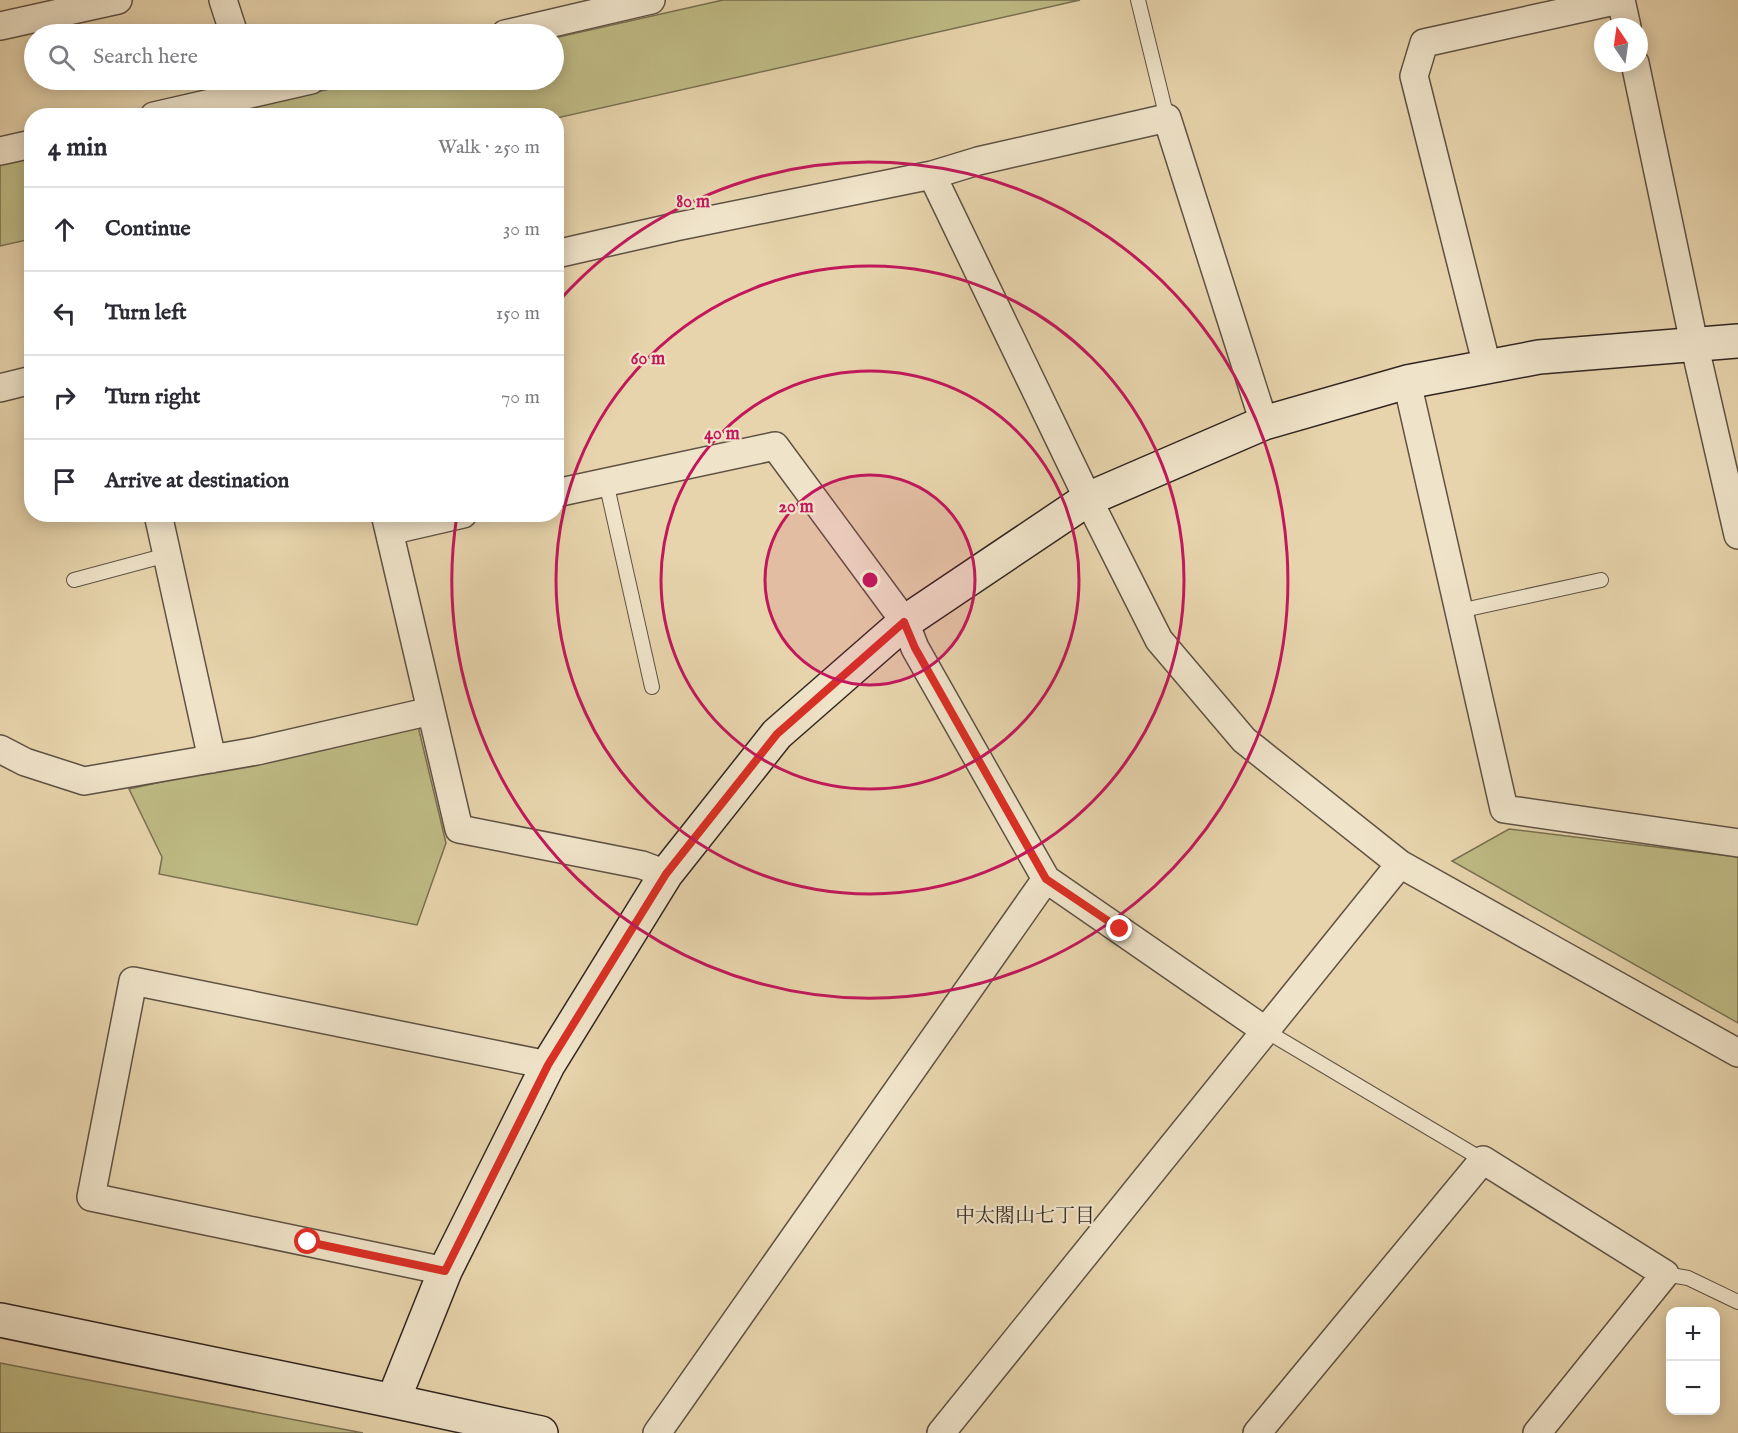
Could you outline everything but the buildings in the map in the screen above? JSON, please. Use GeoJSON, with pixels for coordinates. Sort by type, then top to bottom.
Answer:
{"type":"FeatureCollection","features":[{"type":"Feature","properties":{"kind":"street"},"geometry":{"type":"LineString","coordinates":[[0,26],[118,0]]}},
{"type":"Feature","properties":{"kind":"street"},"geometry":{"type":"LineString","coordinates":[[223,0],[231,24]]}},
{"type":"Feature","properties":{"kind":"street"},"geometry":{"type":"LineString","coordinates":[[548,24],[651,0]]}},
{"type":"Feature","properties":{"kind":"street"},"geometry":{"type":"LineString","coordinates":[[1487,366],[1414,76],[1424,43],[1620,0],[1625,18]]}},
{"type":"Feature","properties":{"kind":"street"},"geometry":{"type":"LineString","coordinates":[[1637,72],[1694,344],[1738,535]]}},
{"type":"Feature","properties":{"kind":"street"},"geometry":{"type":"LineString","coordinates":[[180,108],[237,90]]}},
{"type":"Feature","properties":{"kind":"street"},"geometry":{"type":"LineString","coordinates":[[564,252],[675,227],[932,175],[978,161],[1167,118],[1264,423]]}},
{"type":"Feature","properties":{"kind":"street"},"geometry":{"type":"LineString","coordinates":[[0,151],[24,146]]}},
{"type":"Feature","properties":{"kind":"street"},"geometry":{"type":"LineString","coordinates":[[932,175],[1088,500],[1159,640],[1244,740],[1400,864],[1738,1053]]}},
{"type":"Feature","properties":{"kind":"street"},"geometry":{"type":"LineString","coordinates":[[393,1401],[445,1271],[548,1065],[666,874],[777,734],[904,622],[1088,500],[1264,423],[1407,382],[1539,357],[1738,341]]}},
{"type":"Feature","properties":{"kind":"street"},"geometry":{"type":"LineString","coordinates":[[0,388],[24,382]]}},
{"type":"Feature","properties":{"kind":"street"},"geometry":{"type":"LineString","coordinates":[[1407,382],[1504,809],[1738,843]]}},
{"type":"Feature","properties":{"kind":"street"},"geometry":{"type":"LineString","coordinates":[[564,491],[775,446],[904,622],[915,648],[1046,879],[1266,1030]]}},
{"type":"Feature","properties":{"kind":"street"},"geometry":{"type":"LineString","coordinates":[[160,522],[212,759]]}},
{"type":"Feature","properties":{"kind":"street"},"geometry":{"type":"LineString","coordinates":[[387,523],[459,829],[642,865],[666,874]]}},
{"type":"Feature","properties":{"kind":"street"},"geometry":{"type":"LineString","coordinates":[[0,748],[25,762],[84,781],[257,751],[431,711]]}},
{"type":"Feature","properties":{"kind":"street"},"geometry":{"type":"LineString","coordinates":[[941,1433],[1400,864]]}},
{"type":"Feature","properties":{"kind":"street"},"geometry":{"type":"LineString","coordinates":[[657,1433],[1046,879]]}},
{"type":"Feature","properties":{"kind":"street"},"geometry":{"type":"LineString","coordinates":[[445,1271],[91,1197],[133,981],[548,1065]]}},
{"type":"Feature","properties":{"kind":"street"},"geometry":{"type":"LineString","coordinates":[[1257,1433],[1483,1160],[1665,1274],[1538,1433]]}},
{"type":"Feature","properties":{"kind":"street"},"geometry":{"type":"LineString","coordinates":[[0,1320],[541,1433]]}},
{"type":"Feature","properties":{"kind":"lane"},"geometry":{"type":"LineString","coordinates":[[1138,0],[1167,118]]}},
{"type":"Feature","properties":{"kind":"lane"},"geometry":{"type":"LineString","coordinates":[[606,482],[652,687]]}},
{"type":"Feature","properties":{"kind":"lane"},"geometry":{"type":"LineString","coordinates":[[74,580],[167,555]]}},
{"type":"Feature","properties":{"kind":"lane"},"geometry":{"type":"LineString","coordinates":[[1459,611],[1601,580]]}},
{"type":"Feature","properties":{"kind":"lane"},"geometry":{"type":"LineString","coordinates":[[1266,1030],[1483,1160]]}},
{"type":"Feature","properties":{"kind":"lane"},"geometry":{"type":"LineString","coordinates":[[1665,1274],[1688,1278],[1738,1302]]}},
{"type":"Feature","properties":{"kind":"shaded area"},"geometry":{"type":"Polygon","coordinates":[[[723,0],[1080,0],[564,116],[564,108],[246,108],[326,90],[564,90],[564,36],[723,0]]]}},
{"type":"Feature","properties":{"kind":"shaded area"},"geometry":{"type":"Polygon","coordinates":[[[24,158],[24,241],[0,246],[0,163],[24,158]]]}},
{"type":"Feature","properties":{"kind":"shaded area"},"geometry":{"type":"Polygon","coordinates":[[[418,726],[446,843],[417,925],[159,874],[162,857],[129,789],[418,726]]]}},
{"type":"Feature","properties":{"kind":"shaded area"},"geometry":{"type":"Polygon","coordinates":[[[1509,829],[1738,857],[1738,1023],[1452,861],[1509,829]]]}},
{"type":"Feature","properties":{"kind":"shaded area"},"geometry":{"type":"Polygon","coordinates":[[[0,1363],[363,1433],[0,1433],[0,1363]]]}},
{"type":"Feature","properties":{"kind":"district","name":"中太閤山七丁目"},"geometry":{"type":"Point","coordinates":[1025,1215]}},
{"type":"Feature","properties":{"kind":"route"},"geometry":{"type":"LineString","coordinates":[[308,1242],[445,1271],[548,1065],[666,874],[777,734],[904,622],[915,648],[1046,879],[1120,929]]}}]}
